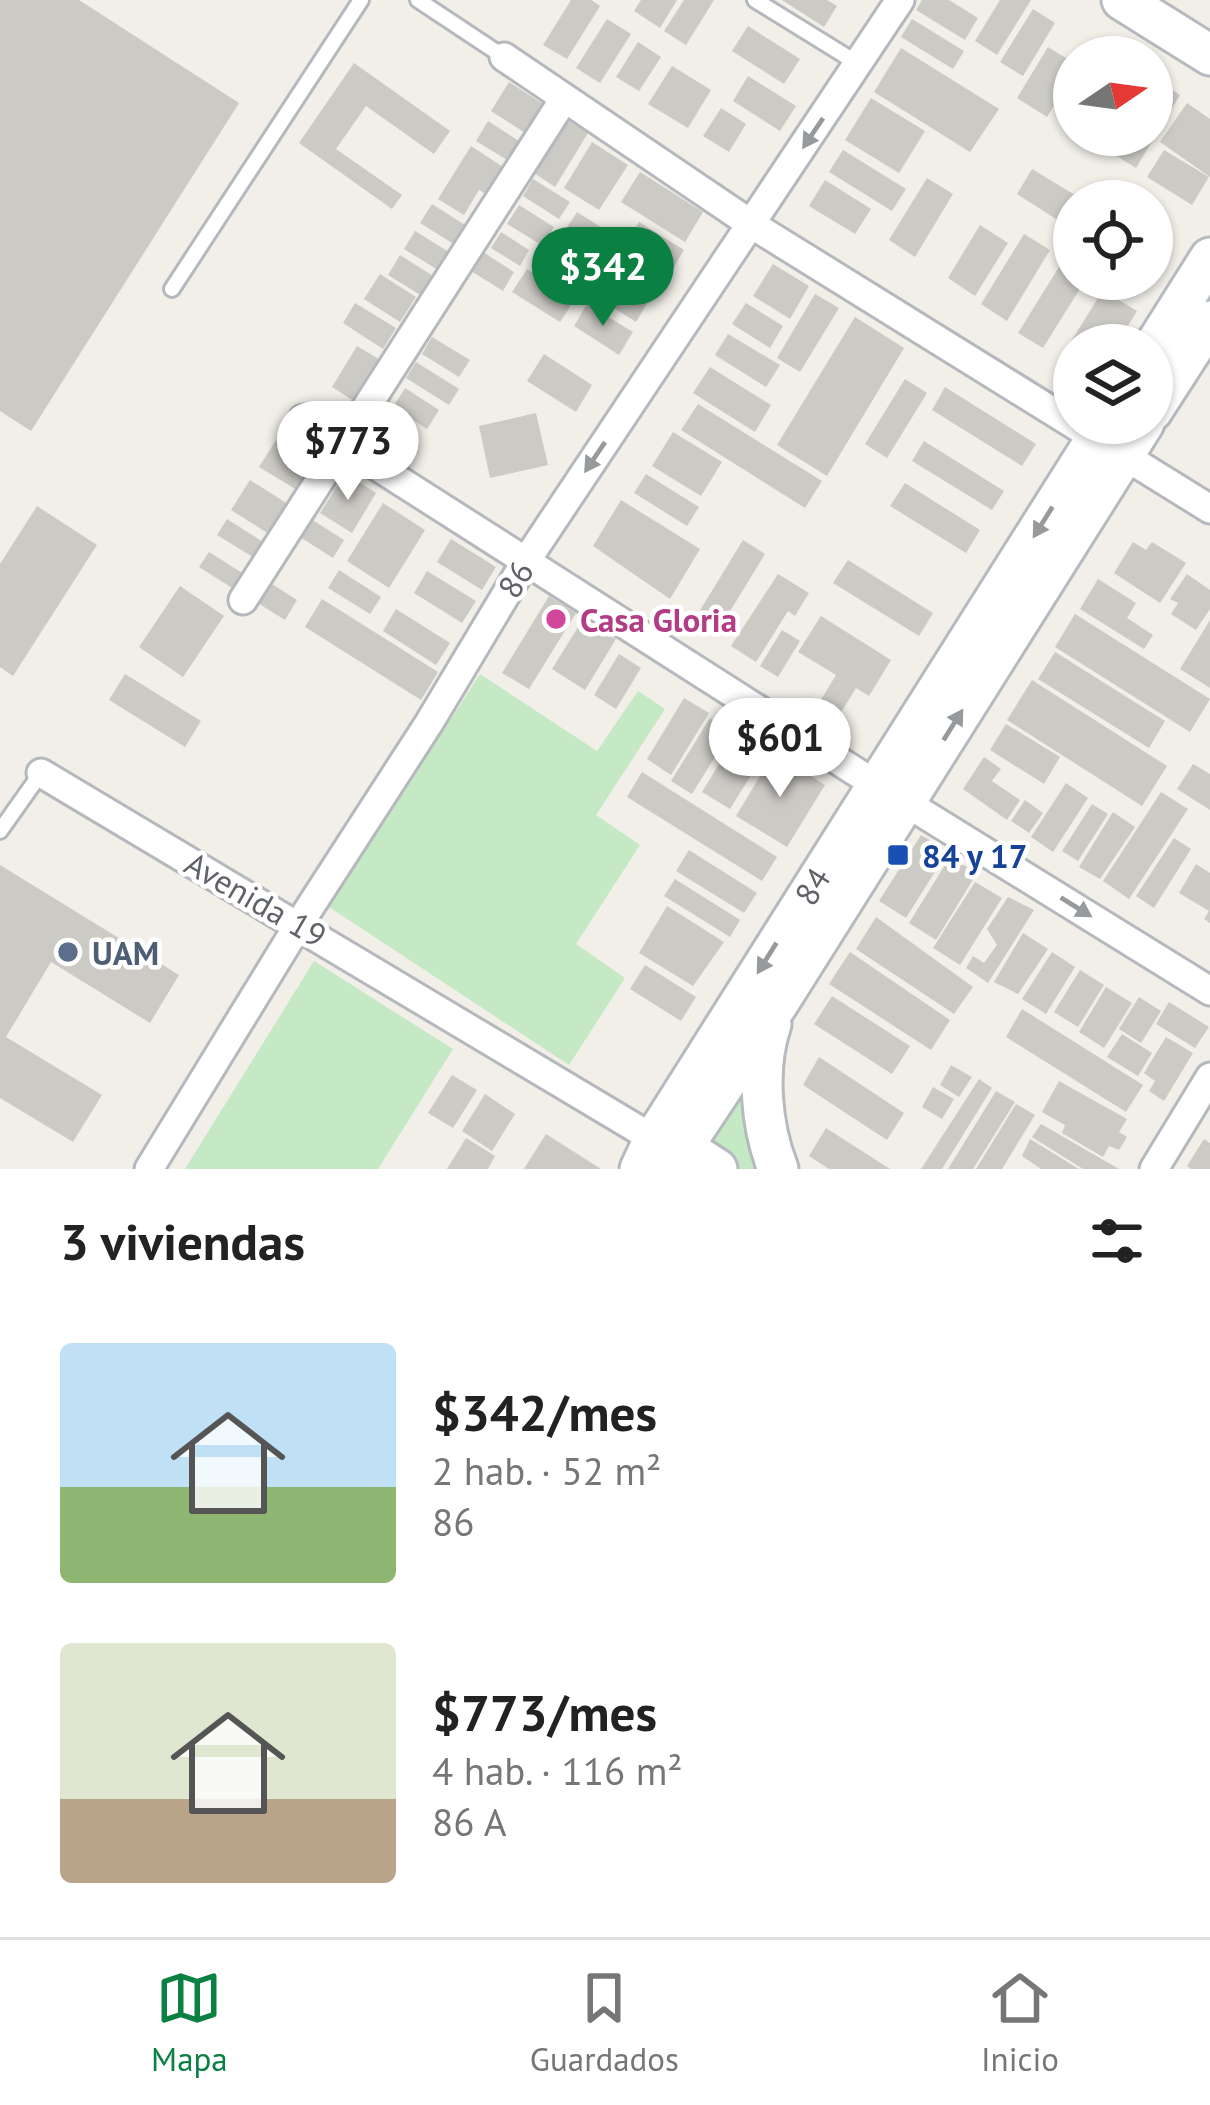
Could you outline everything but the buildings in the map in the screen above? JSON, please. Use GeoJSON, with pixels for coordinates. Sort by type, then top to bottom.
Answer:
{"type":"FeatureCollection","features":[{"type":"Feature","properties":{"kind":"main road"},"geometry":{"type":"LineString","coordinates":[[1122,0],[1210,55]]}},
{"type":"Feature","properties":{"kind":"main road"},"geometry":{"type":"LineString","coordinates":[[1168,324],[1210,258]]}},
{"type":"Feature","properties":{"kind":"main road"},"geometry":{"type":"LineString","coordinates":[[1173,378],[1210,321]]}},
{"type":"Feature","properties":{"kind":"main road","name":"84"},"geometry":{"type":"LineString","coordinates":[[662,1159],[1112,444]]}},
{"type":"Feature","properties":{"kind":"main road","name":"84"},"geometry":{"type":"LineString","coordinates":[[662,1159],[779,1002],[890,792]]}},
{"type":"Feature","properties":{"kind":"main road"},"geometry":{"type":"LineString","coordinates":[[778,1169],[763,1086],[766,1040],[779,1002]]}},
{"type":"Feature","properties":{"kind":"main road"},"geometry":{"type":"LineString","coordinates":[[662,1159],[717,1169]]}},
{"type":"Feature","properties":{"kind":"street","name":"86"},"geometry":{"type":"LineString","coordinates":[[149,1169],[526,561],[900,0]]}},
{"type":"Feature","properties":{"kind":"street"},"geometry":{"type":"LineString","coordinates":[[504,57],[752,224],[1053,397]]}},
{"type":"Feature","properties":{"kind":"street"},"geometry":{"type":"LineString","coordinates":[[243,601],[564,99]]}},
{"type":"Feature","properties":{"kind":"street"},"geometry":{"type":"LineString","coordinates":[[303,419],[1210,991]]}},
{"type":"Feature","properties":{"kind":"street"},"geometry":{"type":"LineString","coordinates":[[1130,444],[1210,509]]}},
{"type":"Feature","properties":{"kind":"street","name":"Avenida 19"},"geometry":{"type":"LineString","coordinates":[[41,773],[471,1027],[662,1159]]}},
{"type":"Feature","properties":{"kind":"street"},"geometry":{"type":"LineString","coordinates":[[1154,1169],[1210,1077]]}},
{"type":"Feature","properties":{"kind":"lane"},"geometry":{"type":"LineString","coordinates":[[172,290],[362,0]]}},
{"type":"Feature","properties":{"kind":"lane"},"geometry":{"type":"LineString","coordinates":[[418,0],[504,57]]}},
{"type":"Feature","properties":{"kind":"lane"},"geometry":{"type":"LineString","coordinates":[[754,0],[859,64]]}},
{"type":"Feature","properties":{"kind":"lane"},"geometry":{"type":"LineString","coordinates":[[0,831],[41,773]]}},
{"type":"Feature","properties":{"kind":"green space"},"geometry":{"type":"Polygon","coordinates":[[[480,674],[597,751],[638,691],[665,709],[596,815],[640,845],[576,944],[625,978],[569,1065],[329,907],[480,674]]]}},
{"type":"Feature","properties":{"kind":"green space"},"geometry":{"type":"Polygon","coordinates":[[[314,961],[453,1049],[378,1169],[185,1169],[314,961]]]}},
{"type":"Feature","properties":{"kind":"green space"},"geometry":{"type":"Polygon","coordinates":[[[775,1014],[778,1169],[717,1169],[683,1147],[775,1014]]]}},
{"type":"Feature","properties":{"kind":"place","name":"Casa Gloria"},"geometry":{"type":"Point","coordinates":[556,619]}},
{"type":"Feature","properties":{"kind":"place","name":"84 y 17"},"geometry":{"type":"Point","coordinates":[898,855]}},
{"type":"Feature","properties":{"kind":"place","name":"UAM"},"geometry":{"type":"Point","coordinates":[68,952]}}]}
